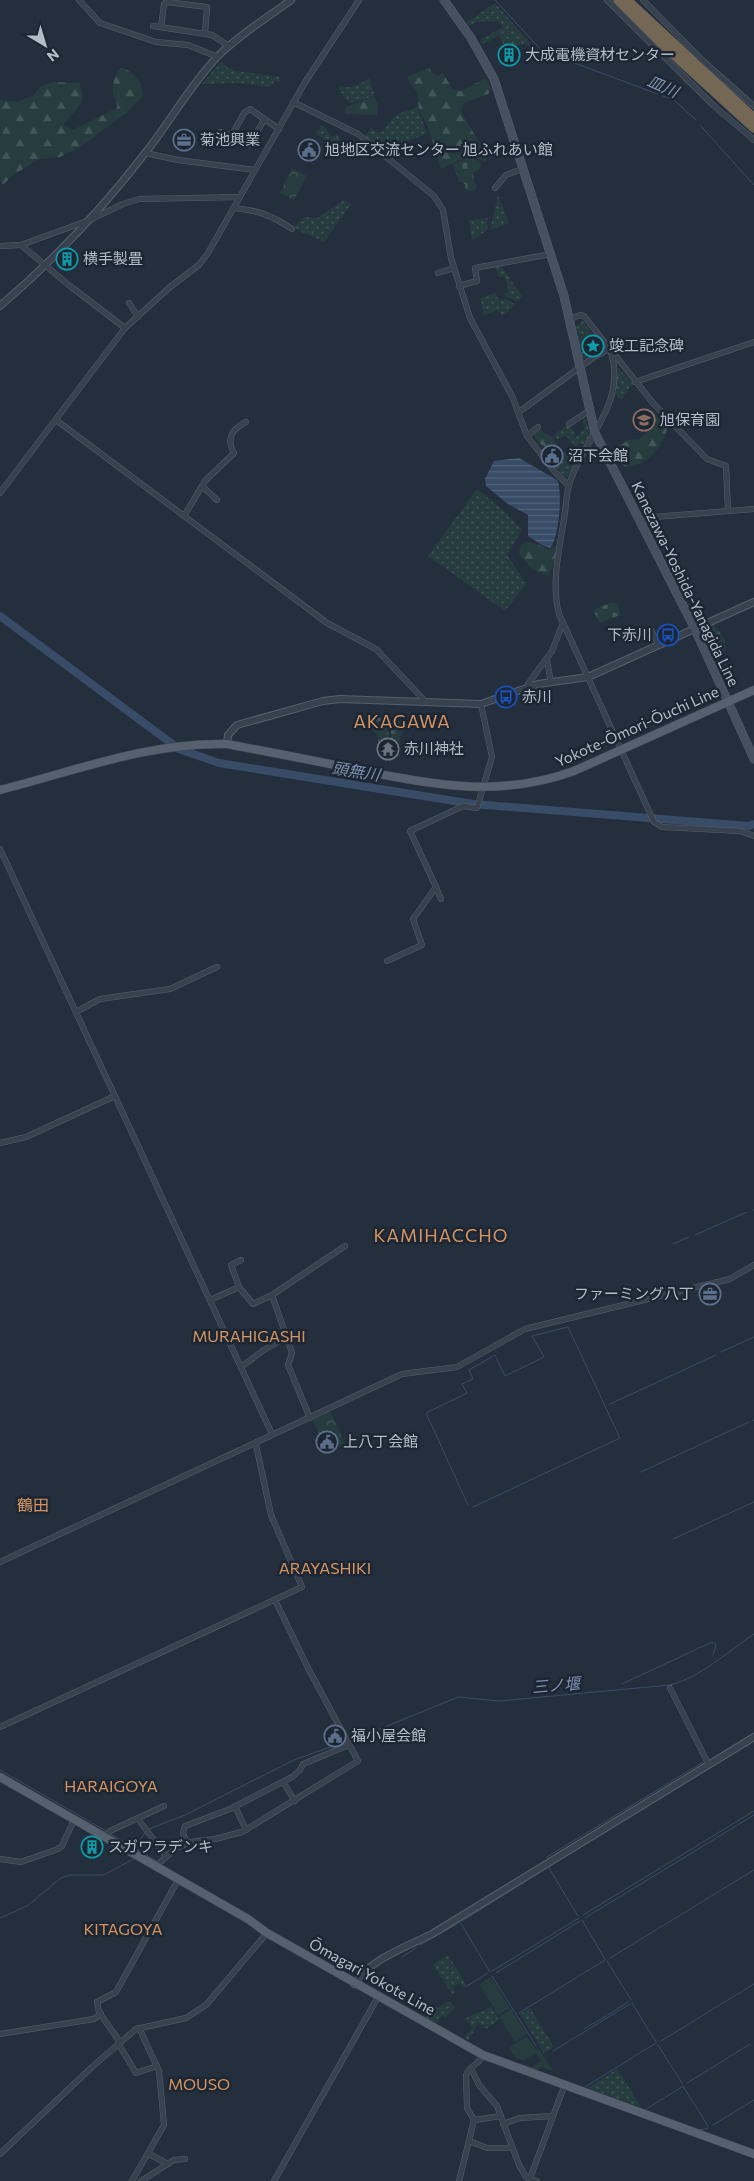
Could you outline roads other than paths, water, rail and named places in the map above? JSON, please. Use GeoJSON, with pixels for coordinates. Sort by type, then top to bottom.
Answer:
{"type":"FeatureCollection","features":[{"type":"Feature","properties":{"kind":"highway"},"geometry":{"type":"LineString","coordinates":[[618,0],[662,44],[754,128]]}},
{"type":"Feature","properties":{"kind":"highway"},"geometry":{"type":"LineString","coordinates":[[627,0],[667,40],[754,118]]}},
{"type":"Feature","properties":{"kind":"main road","name":"Kanezawa-Yoshida-Yanagida Line"},"geometry":{"type":"LineString","coordinates":[[444,0],[471,38],[494,79],[570,318],[595,434],[694,627],[754,760]]}},
{"type":"Feature","properties":{"kind":"main road","name":"Yokote-Ōmori-Ōuchi Line"},"geometry":{"type":"LineString","coordinates":[[0,790],[159,748],[181,744],[227,744],[416,781],[482,788],[512,786],[551,779],[622,750],[754,690]]}},
{"type":"Feature","properties":{"kind":"main road","name":"Ōmagari Yokote Line"},"geometry":{"type":"LineString","coordinates":[[0,1777],[248,1919],[267,1933],[354,1984],[483,2055],[754,2154]]}},
{"type":"Feature","properties":{"kind":"street"},"geometry":{"type":"LineString","coordinates":[[79,0],[100,23],[156,42],[188,45],[218,57]]}},
{"type":"Feature","properties":{"kind":"street"},"geometry":{"type":"LineString","coordinates":[[0,306],[87,221],[145,153],[201,74],[229,46],[291,0]]}},
{"type":"Feature","properties":{"kind":"street"},"geometry":{"type":"LineString","coordinates":[[0,493],[125,328],[170,287],[199,265],[234,208],[293,102],[359,0]]}},
{"type":"Feature","properties":{"kind":"street"},"geometry":{"type":"LineString","coordinates":[[607,0],[714,106],[754,140]]}},
{"type":"Feature","properties":{"kind":"street"},"geometry":{"type":"LineString","coordinates":[[642,0],[702,60],[754,106]]}},
{"type":"Feature","properties":{"kind":"street"},"geometry":{"type":"LineString","coordinates":[[161,27],[164,4],[167,2],[207,7],[205,34]]}},
{"type":"Feature","properties":{"kind":"street"},"geometry":{"type":"LineString","coordinates":[[154,26],[205,34],[221,39],[229,46]]}},
{"type":"Feature","properties":{"kind":"street"},"geometry":{"type":"LineString","coordinates":[[293,102],[358,134],[434,196],[443,210],[454,268],[470,318],[507,384],[527,436],[554,471],[569,486]]}},
{"type":"Feature","properties":{"kind":"street"},"geometry":{"type":"LineString","coordinates":[[232,135],[244,113],[250,109],[279,129]]}},
{"type":"Feature","properties":{"kind":"street"},"geometry":{"type":"LineString","coordinates":[[220,132],[232,135],[249,145],[264,120]]}},
{"type":"Feature","properties":{"kind":"street"},"geometry":{"type":"LineString","coordinates":[[145,153],[178,160],[255,170]]}},
{"type":"Feature","properties":{"kind":"street"},"geometry":{"type":"LineString","coordinates":[[495,188],[506,175],[522,169]]}},
{"type":"Feature","properties":{"kind":"street"},"geometry":{"type":"LineString","coordinates":[[0,246],[22,245],[139,199],[240,197]]}},
{"type":"Feature","properties":{"kind":"street"},"geometry":{"type":"LineString","coordinates":[[234,208],[254,210],[275,217],[292,229]]}},
{"type":"Feature","properties":{"kind":"street"},"geometry":{"type":"LineString","coordinates":[[22,245],[44,265],[125,328]]}},
{"type":"Feature","properties":{"kind":"street"},"geometry":{"type":"LineString","coordinates":[[459,286],[477,282],[475,268],[551,254]]}},
{"type":"Feature","properties":{"kind":"street"},"geometry":{"type":"LineString","coordinates":[[438,273],[454,268]]}},
{"type":"Feature","properties":{"kind":"street"},"geometry":{"type":"LineString","coordinates":[[130,303],[138,317]]}},
{"type":"Feature","properties":{"kind":"street"},"geometry":{"type":"LineString","coordinates":[[570,318],[580,315],[584,316],[653,403],[707,459],[726,466],[728,510]]}},
{"type":"Feature","properties":{"kind":"street"},"geometry":{"type":"LineString","coordinates":[[635,382],[754,342]]}},
{"type":"Feature","properties":{"kind":"street"},"geometry":{"type":"LineString","coordinates":[[519,412],[594,357],[610,350]]}},
{"type":"Feature","properties":{"kind":"street"},"geometry":{"type":"LineString","coordinates":[[610,350],[616,368],[616,384],[595,434],[569,486],[555,584],[556,602],[563,623],[654,822],[662,828],[740,831],[754,836]]}},
{"type":"Feature","properties":{"kind":"street"},"geometry":{"type":"LineString","coordinates":[[570,424],[590,410]]}},
{"type":"Feature","properties":{"kind":"street"},"geometry":{"type":"LineString","coordinates":[[56,420],[327,623],[376,649],[425,701]]}},
{"type":"Feature","properties":{"kind":"street"},"geometry":{"type":"LineString","coordinates":[[184,516],[205,481],[234,453],[230,446],[230,437],[234,430],[246,422]]}},
{"type":"Feature","properties":{"kind":"street"},"geometry":{"type":"LineString","coordinates":[[527,436],[538,427]]}},
{"type":"Feature","properties":{"kind":"street"},"geometry":{"type":"LineString","coordinates":[[202,486],[217,500]]}},
{"type":"Feature","properties":{"kind":"street"},"geometry":{"type":"LineString","coordinates":[[639,522],[654,516],[754,509]]}},
{"type":"Feature","properties":{"kind":"street"},"geometry":{"type":"LineString","coordinates":[[227,744],[228,735],[237,724],[323,701],[340,699],[481,704],[530,687],[588,677],[694,627],[754,602]]}},
{"type":"Feature","properties":{"kind":"street"},"geometry":{"type":"LineString","coordinates":[[530,687],[528,684],[547,660],[558,641],[563,623]]}},
{"type":"Feature","properties":{"kind":"street"},"geometry":{"type":"LineString","coordinates":[[651,630],[658,644]]}},
{"type":"Feature","properties":{"kind":"street"},"geometry":{"type":"LineString","coordinates":[[547,660],[552,683]]}},
{"type":"Feature","properties":{"kind":"street"},"geometry":{"type":"LineString","coordinates":[[441,899],[410,831],[463,806],[477,805],[492,757],[481,704]]}},
{"type":"Feature","properties":{"kind":"street"},"geometry":{"type":"LineString","coordinates":[[0,849],[272,1434]]}},
{"type":"Feature","properties":{"kind":"street"},"geometry":{"type":"LineString","coordinates":[[387,961],[422,945],[413,919],[436,887]]}},
{"type":"Feature","properties":{"kind":"street"},"geometry":{"type":"LineString","coordinates":[[76,1012],[100,999],[170,989],[217,967]]}},
{"type":"Feature","properties":{"kind":"street"},"geometry":{"type":"LineString","coordinates":[[0,1143],[26,1137],[115,1096]]}},
{"type":"Feature","properties":{"kind":"street"},"geometry":{"type":"LineString","coordinates":[[241,1260],[231,1265],[239,1287],[252,1304],[272,1295],[345,1246]]}},
{"type":"Feature","properties":{"kind":"street"},"geometry":{"type":"LineString","coordinates":[[0,1562],[402,1374],[457,1367],[525,1329],[730,1278],[754,1265]]}},
{"type":"Feature","properties":{"kind":"street"},"geometry":{"type":"LineString","coordinates":[[210,1300],[239,1287]]}},
{"type":"Feature","properties":{"kind":"street"},"geometry":{"type":"LineString","coordinates":[[272,1295],[292,1353],[288,1365],[310,1418]]}},
{"type":"Feature","properties":{"kind":"street"},"geometry":{"type":"LineString","coordinates":[[241,1367],[264,1350],[287,1337]]}},
{"type":"Feature","properties":{"kind":"street"},"geometry":{"type":"LineString","coordinates":[[0,1727],[302,1587],[271,1515],[256,1445],[258,1442]]}},
{"type":"Feature","properties":{"kind":"street"},"geometry":{"type":"LineString","coordinates":[[156,1866],[166,1856],[187,1844],[215,1840],[246,1830],[296,1801],[358,1761],[308,1668],[275,1600]]}},
{"type":"Feature","properties":{"kind":"street"},"geometry":{"type":"LineString","coordinates":[[670,1688],[709,1765]]}},
{"type":"Feature","properties":{"kind":"street"},"geometry":{"type":"LineString","coordinates":[[354,1984],[363,1972],[379,1959],[432,1934],[754,1737]]}},
{"type":"Feature","properties":{"kind":"street"},"geometry":{"type":"LineString","coordinates":[[187,1844],[183,1833],[185,1826],[234,1806],[283,1782],[298,1773],[303,1764],[350,1745]]}},
{"type":"Feature","properties":{"kind":"street"},"geometry":{"type":"LineString","coordinates":[[283,1782],[296,1801]]}},
{"type":"Feature","properties":{"kind":"street"},"geometry":{"type":"LineString","coordinates":[[104,1837],[110,1831],[164,1806]]}},
{"type":"Feature","properties":{"kind":"street"},"geometry":{"type":"LineString","coordinates":[[234,1806],[246,1830]]}},
{"type":"Feature","properties":{"kind":"street"},"geometry":{"type":"LineString","coordinates":[[138,1819],[166,1856]]}},
{"type":"Feature","properties":{"kind":"street"},"geometry":{"type":"LineString","coordinates":[[0,1859],[21,1862],[58,1849],[62,1846],[74,1820]]}},
{"type":"Feature","properties":{"kind":"street"},"geometry":{"type":"LineString","coordinates":[[157,2066],[136,2073],[101,2014],[97,2002],[116,1992],[178,1880]]}},
{"type":"Feature","properties":{"kind":"street"},"geometry":{"type":"LineString","coordinates":[[0,2154],[119,2042],[139,2028],[186,2018],[195,2013],[221,1988],[267,1933]]}},
{"type":"Feature","properties":{"kind":"street"},"geometry":{"type":"LineString","coordinates":[[274,2181],[378,1997]]}},
{"type":"Feature","properties":{"kind":"street"},"geometry":{"type":"LineString","coordinates":[[0,2034],[94,2019],[101,2014]]}},
{"type":"Feature","properties":{"kind":"street"},"geometry":{"type":"LineString","coordinates":[[132,2181],[164,2125],[157,2066],[139,2028]]}},
{"type":"Feature","properties":{"kind":"street"},"geometry":{"type":"LineString","coordinates":[[459,2181],[474,2120],[467,2108],[465,2096],[466,2075],[481,2060],[483,2055]]}},
{"type":"Feature","properties":{"kind":"street"},"geometry":{"type":"LineString","coordinates":[[471,2068],[479,2085],[494,2101],[511,2148],[522,2171],[530,2180],[537,2181]]}},
{"type":"Feature","properties":{"kind":"street"},"geometry":{"type":"LineString","coordinates":[[530,2180],[565,2084]]}},
{"type":"Feature","properties":{"kind":"street"},"geometry":{"type":"LineString","coordinates":[[474,2120],[501,2116]]}},
{"type":"Feature","properties":{"kind":"street"},"geometry":{"type":"LineString","coordinates":[[503,2124],[520,2118],[553,2116]]}},
{"type":"Feature","properties":{"kind":"street"},"geometry":{"type":"LineString","coordinates":[[469,2140],[487,2148],[511,2148]]}},
{"type":"Feature","properties":{"kind":"street"},"geometry":{"type":"LineString","coordinates":[[149,2154],[168,2164]]}},
{"type":"Feature","properties":{"kind":"street"},"geometry":{"type":"LineString","coordinates":[[141,2181],[179,2158],[185,2158]]}},
{"type":"Feature","properties":{"kind":"water"},"geometry":{"type":"Polygon","coordinates":[[[519,458],[557,480],[560,494],[558,526],[556,536],[550,548],[528,536],[528,515],[508,504],[486,486],[485,479],[494,461],[519,458]]]}},
{"type":"Feature","properties":{"kind":"waterway","name":"皿川"},"geometry":{"type":"LineString","coordinates":[[495,0],[542,51],[674,100],[696,120]]}},
{"type":"Feature","properties":{"kind":"waterway","name":"皿川"},"geometry":{"type":"LineString","coordinates":[[700,125],[754,185]]}},
{"type":"Feature","properties":{"kind":"waterway","name":"頭無川"},"geometry":{"type":"LineString","coordinates":[[0,616],[179,749],[219,763],[473,804],[749,826],[754,824]]}},
{"type":"Feature","properties":{"kind":"waterway"},"geometry":{"type":"LineString","coordinates":[[695,1235],[747,1212]]}},
{"type":"Feature","properties":{"kind":"waterway"},"geometry":{"type":"LineString","coordinates":[[673,1244],[689,1237]]}},
{"type":"Feature","properties":{"kind":"waterway"},"geometry":{"type":"LineString","coordinates":[[468,1505],[426,1413],[467,1393],[462,1384],[473,1379],[469,1370],[495,1355],[505,1376],[544,1357],[532,1336],[568,1327],[620,1438],[473,1507]]}},
{"type":"Feature","properties":{"kind":"waterway"},"geometry":{"type":"LineString","coordinates":[[721,1352],[754,1337]]}},
{"type":"Feature","properties":{"kind":"waterway"},"geometry":{"type":"LineString","coordinates":[[610,1404],[716,1355]]}},
{"type":"Feature","properties":{"kind":"waterway"},"geometry":{"type":"LineString","coordinates":[[641,1472],[749,1422]]}},
{"type":"Feature","properties":{"kind":"waterway"},"geometry":{"type":"LineString","coordinates":[[673,1539],[754,1502]]}},
{"type":"Feature","properties":{"kind":"waterway","name":"三ノ堰"},"geometry":{"type":"LineString","coordinates":[[353,1740],[458,1697],[499,1701],[670,1685],[703,1670],[754,1634]]}},
{"type":"Feature","properties":{"kind":"waterway"},"geometry":{"type":"LineString","coordinates":[[622,1684],[712,1642],[716,1645],[713,1655]]}},
{"type":"Feature","properties":{"kind":"waterway","name":"三ノ堰"},"geometry":{"type":"LineString","coordinates":[[149,1829],[185,1815],[294,1760],[344,1742]]}},
{"type":"Feature","properties":{"kind":"waterway"},"geometry":{"type":"LineString","coordinates":[[553,1864],[731,1755]]}},
{"type":"Feature","properties":{"kind":"waterway"},"geometry":{"type":"LineString","coordinates":[[547,1857],[703,1762]]}},
{"type":"Feature","properties":{"kind":"waterway"},"geometry":{"type":"LineString","coordinates":[[0,1770],[106,1831]]}},
{"type":"Feature","properties":{"kind":"waterway"},"geometry":{"type":"LineString","coordinates":[[583,1915],[754,1811]]}},
{"type":"Feature","properties":{"kind":"waterway"},"geometry":{"type":"LineString","coordinates":[[585,1918],[754,1815]]}},
{"type":"Feature","properties":{"kind":"waterway","name":"三ノ堰"},"geometry":{"type":"LineString","coordinates":[[139,1849],[140,1840],[146,1831]]}},
{"type":"Feature","properties":{"kind":"waterway"},"geometry":{"type":"LineString","coordinates":[[111,1834],[156,1861]]}},
{"type":"Feature","properties":{"kind":"waterway","name":"三ノ堰"},"geometry":{"type":"LineString","coordinates":[[0,1918],[27,1906],[61,1878],[70,1875],[103,1875],[134,1859]]}},
{"type":"Feature","properties":{"kind":"waterway"},"geometry":{"type":"LineString","coordinates":[[462,1921],[547,1868]]}},
{"type":"Feature","properties":{"kind":"waterway"},"geometry":{"type":"LineString","coordinates":[[549,1868],[578,1916]]}},
{"type":"Feature","properties":{"kind":"waterway"},"geometry":{"type":"LineString","coordinates":[[610,1958],[754,1870]]}},
{"type":"Feature","properties":{"kind":"waterway"},"geometry":{"type":"LineString","coordinates":[[492,1971],[579,1918]]}},
{"type":"Feature","properties":{"kind":"waterway"},"geometry":{"type":"LineString","coordinates":[[582,1920],[605,1959]]}},
{"type":"Feature","properties":{"kind":"waterway"},"geometry":{"type":"LineString","coordinates":[[496,1973],[580,1921]]}},
{"type":"Feature","properties":{"kind":"waterway"},"geometry":{"type":"LineString","coordinates":[[460,1922],[490,1972]]}},
{"type":"Feature","properties":{"kind":"waterway"},"geometry":{"type":"LineString","coordinates":[[420,1945],[457,1924]]}},
{"type":"Feature","properties":{"kind":"waterway"},"geometry":{"type":"LineString","coordinates":[[402,1957],[416,1948]]}},
{"type":"Feature","properties":{"kind":"waterway"},"geometry":{"type":"LineString","coordinates":[[519,2013],[605,1960]]}},
{"type":"Feature","properties":{"kind":"waterway"},"geometry":{"type":"LineString","coordinates":[[607,1961],[631,2000]]}},
{"type":"Feature","properties":{"kind":"waterway"},"geometry":{"type":"LineString","coordinates":[[467,1986],[488,1973]]}},
{"type":"Feature","properties":{"kind":"waterway"},"geometry":{"type":"LineString","coordinates":[[492,1976],[536,2046]]}},
{"type":"Feature","properties":{"kind":"waterway"},"geometry":{"type":"LineString","coordinates":[[661,2041],[754,1984]]}},
{"type":"Feature","properties":{"kind":"waterway"},"geometry":{"type":"LineString","coordinates":[[608,2015],[628,2002]]}},
{"type":"Feature","properties":{"kind":"waterway"},"geometry":{"type":"LineString","coordinates":[[632,2003],[656,2042]]}},
{"type":"Feature","properties":{"kind":"waterway"},"geometry":{"type":"LineString","coordinates":[[553,2051],[630,2004]]}},
{"type":"Feature","properties":{"kind":"waterway"},"geometry":{"type":"LineString","coordinates":[[584,2029],[606,2016]]}},
{"type":"Feature","properties":{"kind":"waterway"},"geometry":{"type":"LineString","coordinates":[[585,2087],[656,2043]]}},
{"type":"Feature","properties":{"kind":"waterway"},"geometry":{"type":"LineString","coordinates":[[710,2069],[750,2044]]}},
{"type":"Feature","properties":{"kind":"waterway"},"geometry":{"type":"LineString","coordinates":[[658,2045],[682,2083]]}},
{"type":"Feature","properties":{"kind":"waterway"},"geometry":{"type":"LineString","coordinates":[[687,2083],[708,2070]]}},
{"type":"Feature","properties":{"kind":"waterway"},"geometry":{"type":"LineString","coordinates":[[683,2086],[708,2126]]}},
{"type":"Feature","properties":{"kind":"waterway"},"geometry":{"type":"LineString","coordinates":[[646,2109],[682,2087]]}},
{"type":"Feature","properties":{"kind":"waterway"},"geometry":{"type":"LineString","coordinates":[[713,2125],[754,2100]]}},
{"type":"Feature","properties":{"kind":"waterway"},"geometry":{"type":"LineString","coordinates":[[700,2130],[708,2128]]}},
{"type":"Feature","properties":{"kind":"place","name":"大成電機資材センター"},"geometry":{"type":"Point","coordinates":[509,55]}},
{"type":"Feature","properties":{"kind":"place","name":"菊池興業"},"geometry":{"type":"Point","coordinates":[184,140]}},
{"type":"Feature","properties":{"kind":"place","name":"旭地区交流センター 旭ふれあい館"},"geometry":{"type":"Point","coordinates":[309,150]}},
{"type":"Feature","properties":{"kind":"place","name":"横手製畳"},"geometry":{"type":"Point","coordinates":[67,259]}},
{"type":"Feature","properties":{"kind":"place","name":"竣工記念碑"},"geometry":{"type":"Point","coordinates":[593,346]}},
{"type":"Feature","properties":{"kind":"place","name":"旭保育園"},"geometry":{"type":"Point","coordinates":[644,420]}},
{"type":"Feature","properties":{"kind":"place","name":"沼下会館"},"geometry":{"type":"Point","coordinates":[552,456]}},
{"type":"Feature","properties":{"kind":"place","name":"下赤川"},"geometry":{"type":"Point","coordinates":[668,635]}},
{"type":"Feature","properties":{"kind":"place","name":"赤川"},"geometry":{"type":"Point","coordinates":[506,697]}},
{"type":"Feature","properties":{"kind":"place","name":"赤川神社"},"geometry":{"type":"Point","coordinates":[388,749]}},
{"type":"Feature","properties":{"kind":"place","name":"ファーミング八丁"},"geometry":{"type":"Point","coordinates":[710,1294]}},
{"type":"Feature","properties":{"kind":"place","name":"上八丁会館"},"geometry":{"type":"Point","coordinates":[327,1442]}},
{"type":"Feature","properties":{"kind":"place","name":"福小屋会館"},"geometry":{"type":"Point","coordinates":[335,1736]}},
{"type":"Feature","properties":{"kind":"place","name":"スガワラデンキ"},"geometry":{"type":"Point","coordinates":[92,1847]}},
{"type":"Feature","properties":{"kind":"district","name":"AKAGAWA"},"geometry":{"type":"Point","coordinates":[402,722]}},
{"type":"Feature","properties":{"kind":"district","name":"KAMIHACCHO"},"geometry":{"type":"Point","coordinates":[441,1236]}},
{"type":"Feature","properties":{"kind":"district","name":"MURAHIGASHI"},"geometry":{"type":"Point","coordinates":[249,1336]}},
{"type":"Feature","properties":{"kind":"district","name":"鶴田"},"geometry":{"type":"Point","coordinates":[33,1505]}},
{"type":"Feature","properties":{"kind":"district","name":"ARAYASHIKI"},"geometry":{"type":"Point","coordinates":[325,1568]}},
{"type":"Feature","properties":{"kind":"district","name":"HARAIGOYA"},"geometry":{"type":"Point","coordinates":[111,1786]}},
{"type":"Feature","properties":{"kind":"district","name":"KITAGOYA"},"geometry":{"type":"Point","coordinates":[123,1929]}},
{"type":"Feature","properties":{"kind":"district","name":"MOUSO"},"geometry":{"type":"Point","coordinates":[199,2084]}}]}
